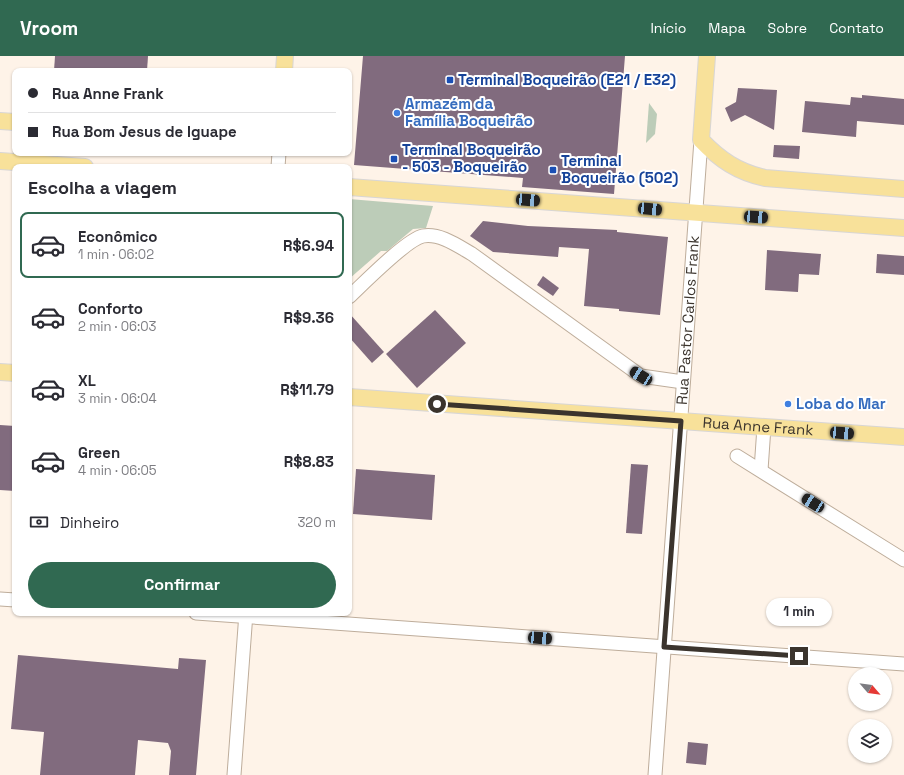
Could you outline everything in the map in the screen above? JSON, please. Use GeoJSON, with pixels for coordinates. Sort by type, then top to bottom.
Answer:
{"type":"FeatureCollection","features":[{"type":"Feature","properties":{"kind":"main road"},"geometry":{"type":"LineString","coordinates":[[284,68],[286,56]]}},
{"type":"Feature","properties":{"kind":"main road","name":"Rua Pastor Carlos Frank"},"geometry":{"type":"LineString","coordinates":[[701,140],[707,56]]}},
{"type":"Feature","properties":{"kind":"main road"},"geometry":{"type":"LineString","coordinates":[[0,121],[12,122]]}},
{"type":"Feature","properties":{"kind":"main road"},"geometry":{"type":"LineString","coordinates":[[701,140],[723,161],[736,169],[766,178],[904,189]]}},
{"type":"Feature","properties":{"kind":"main road"},"geometry":{"type":"LineString","coordinates":[[0,161],[42,164]]}},
{"type":"Feature","properties":{"kind":"main road"},"geometry":{"type":"LineString","coordinates":[[352,187],[904,228]]}},
{"type":"Feature","properties":{"kind":"main road"},"geometry":{"type":"LineString","coordinates":[[0,372],[12,373]]}},
{"type":"Feature","properties":{"kind":"main road","name":"Rua Anne Frank"},"geometry":{"type":"LineString","coordinates":[[352,397],[904,438]]}},
{"type":"Feature","properties":{"kind":"street","name":"Rua Pastor Carlos Frank"},"geometry":{"type":"LineString","coordinates":[[655,775],[701,140]]}},
{"type":"Feature","properties":{"kind":"street"},"geometry":{"type":"LineString","coordinates":[[352,294],[409,243],[424,236],[445,240],[472,254],[641,376],[683,382]]}},
{"type":"Feature","properties":{"kind":"street"},"geometry":{"type":"LineString","coordinates":[[761,470],[764,427]]}},
{"type":"Feature","properties":{"kind":"street"},"geometry":{"type":"LineString","coordinates":[[737,456],[904,560]]}},
{"type":"Feature","properties":{"kind":"street"},"geometry":{"type":"LineString","coordinates":[[0,599],[12,600]]}},
{"type":"Feature","properties":{"kind":"street"},"geometry":{"type":"LineString","coordinates":[[234,775],[246,616]]}},
{"type":"Feature","properties":{"kind":"street"},"geometry":{"type":"LineString","coordinates":[[259,616],[904,664]]}},
{"type":"Feature","properties":{"kind":"green space"},"geometry":{"type":"Polygon","coordinates":[[[649,103],[657,114],[655,134],[646,143],[649,103]]]}},
{"type":"Feature","properties":{"kind":"green space"},"geometry":{"type":"Polygon","coordinates":[[[352,199],[433,206],[426,228],[413,229],[387,251],[381,251],[352,276],[352,199]]]}},
{"type":"Feature","properties":{"kind":"building"},"geometry":{"type":"Polygon","coordinates":[[[55,56],[148,56],[147,68],[54,68],[55,56]]]}},
{"type":"Feature","properties":{"kind":"building"},"geometry":{"type":"Polygon","coordinates":[[[363,56],[625,56],[614,194],[522,187],[523,178],[354,165],[363,56]]]}},
{"type":"Feature","properties":{"kind":"building"},"geometry":{"type":"Polygon","coordinates":[[[738,88],[777,90],[774,130],[745,115],[731,122],[725,108],[736,102],[738,88]]]}},
{"type":"Feature","properties":{"kind":"building"},"geometry":{"type":"Polygon","coordinates":[[[862,95],[904,99],[904,125],[857,121],[856,137],[802,132],[805,101],[850,105],[851,97],[862,98],[862,95]]]}},
{"type":"Feature","properties":{"kind":"building"},"geometry":{"type":"Polygon","coordinates":[[[774,145],[800,146],[799,159],[773,157],[774,145]]]}},
{"type":"Feature","properties":{"kind":"building"},"geometry":{"type":"Polygon","coordinates":[[[483,221],[528,226],[617,230],[617,232],[668,237],[660,315],[584,306],[589,249],[559,247],[558,257],[493,252],[470,236],[483,221]]]}},
{"type":"Feature","properties":{"kind":"building"},"geometry":{"type":"Polygon","coordinates":[[[767,250],[821,254],[819,275],[799,274],[798,292],[765,290],[767,250]]]}},
{"type":"Feature","properties":{"kind":"building"},"geometry":{"type":"Polygon","coordinates":[[[877,254],[904,256],[904,275],[876,273],[877,254]]]}},
{"type":"Feature","properties":{"kind":"building"},"geometry":{"type":"Polygon","coordinates":[[[543,276],[559,288],[553,296],[537,285],[543,276]]]}},
{"type":"Feature","properties":{"kind":"building"},"geometry":{"type":"Polygon","coordinates":[[[435,310],[466,343],[417,388],[386,354],[435,310]]]}},
{"type":"Feature","properties":{"kind":"building"},"geometry":{"type":"Polygon","coordinates":[[[352,316],[384,352],[372,363],[352,340],[352,316]]]}},
{"type":"Feature","properties":{"kind":"building"},"geometry":{"type":"Polygon","coordinates":[[[0,425],[12,426],[12,491],[0,490],[0,425]]]}},
{"type":"Feature","properties":{"kind":"building"},"geometry":{"type":"Polygon","coordinates":[[[631,464],[648,465],[642,534],[626,533],[631,464]]]}},
{"type":"Feature","properties":{"kind":"building"},"geometry":{"type":"Polygon","coordinates":[[[356,469],[435,475],[432,520],[353,514],[356,469]]]}},
{"type":"Feature","properties":{"kind":"building"},"geometry":{"type":"Polygon","coordinates":[[[18,655],[178,669],[179,658],[206,660],[196,775],[169,775],[171,751],[168,743],[138,740],[135,775],[40,775],[44,732],[11,729],[18,655]]]}},
{"type":"Feature","properties":{"kind":"building"},"geometry":{"type":"Polygon","coordinates":[[[688,742],[708,744],[706,765],[686,763],[688,742]]]}},
{"type":"Feature","properties":{"kind":"place","name":"Terminal Boqueirão (E21 / E32)"},"geometry":{"type":"Point","coordinates":[450,80]}},
{"type":"Feature","properties":{"kind":"place","name":"Armazém da Família Boqueirão"},"geometry":{"type":"Point","coordinates":[397,113]}},
{"type":"Feature","properties":{"kind":"place","name":"Terminal Boqueirão - 503 - Boqueirão"},"geometry":{"type":"Point","coordinates":[394,159]}},
{"type":"Feature","properties":{"kind":"place","name":"Terminal Boqueirão (502)"},"geometry":{"type":"Point","coordinates":[553,170]}},
{"type":"Feature","properties":{"kind":"place","name":"Loba do Mar"},"geometry":{"type":"Point","coordinates":[788,404]}},
{"type":"Feature","properties":{"kind":"route"},"geometry":{"type":"LineString","coordinates":[[437,404],[681,421],[664,647],[799,656]]}}]}
